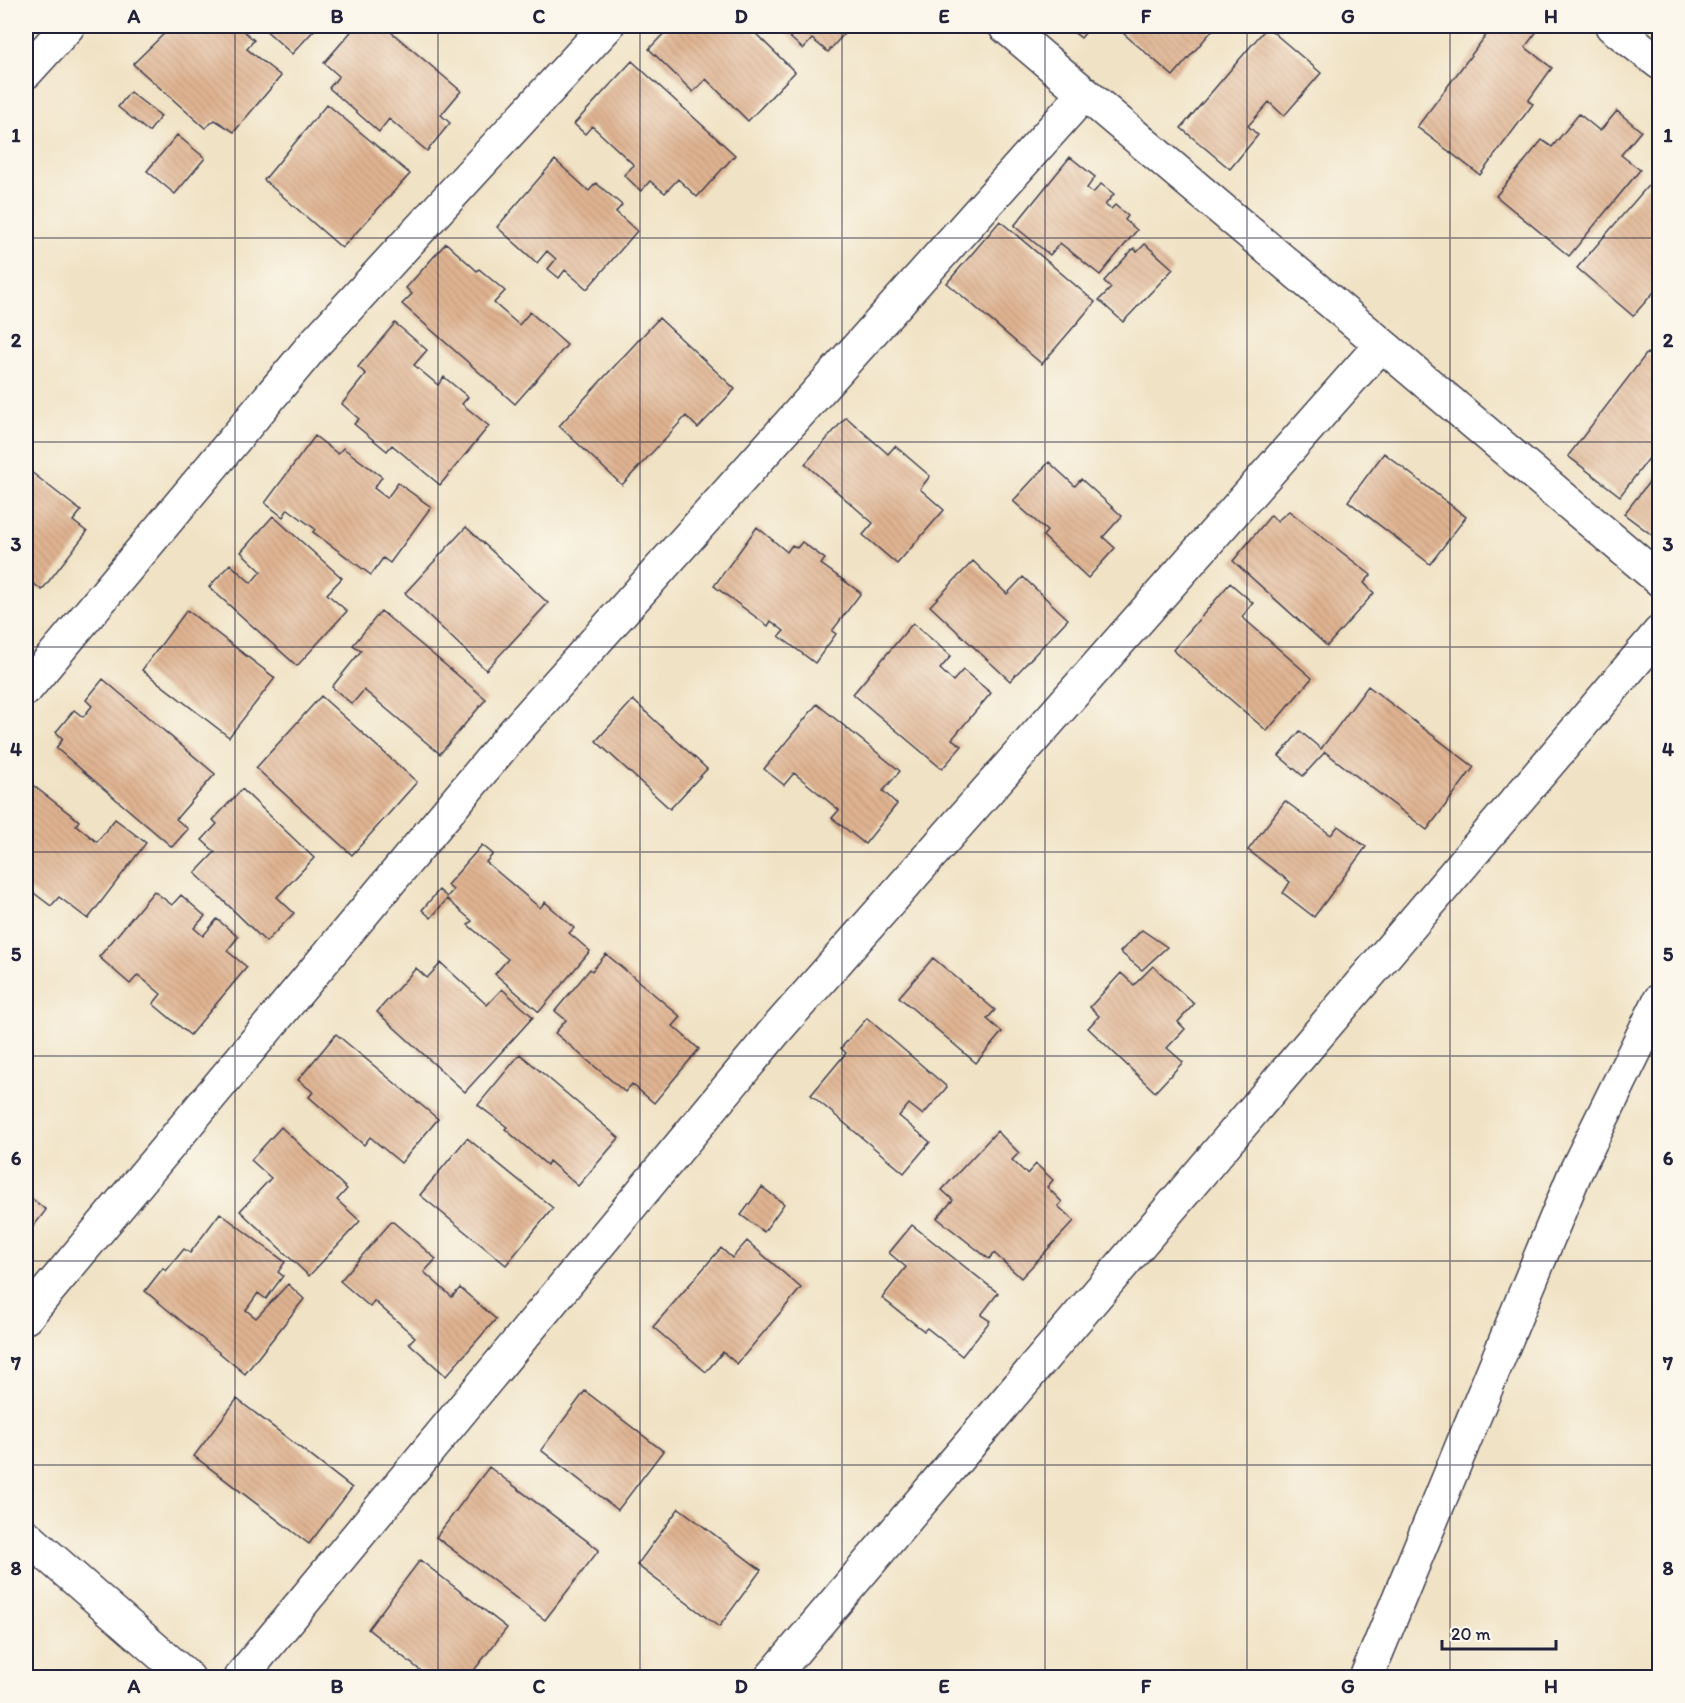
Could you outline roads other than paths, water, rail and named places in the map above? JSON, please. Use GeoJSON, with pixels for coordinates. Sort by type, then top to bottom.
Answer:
{"type":"FeatureCollection","features":[{"type":"Feature","properties":{"kind":"street"},"geometry":{"type":"LineString","coordinates":[[26,72],[68,26]]}},
{"type":"Feature","properties":{"kind":"street"},"geometry":{"type":"LineString","coordinates":[[26,689],[315,343],[607,26]]}},
{"type":"Feature","properties":{"kind":"street"},"geometry":{"type":"LineString","coordinates":[[1005,26],[1659,580]]}},
{"type":"Feature","properties":{"kind":"street"},"geometry":{"type":"LineString","coordinates":[[1612,26],[1659,63]]}},
{"type":"Feature","properties":{"kind":"street"},"geometry":{"type":"LineString","coordinates":[[26,1317],[510,737],[1084,94]]}},
{"type":"Feature","properties":{"kind":"street"},"geometry":{"type":"LineString","coordinates":[[240,1677],[776,1030],[1381,345]]}},
{"type":"Feature","properties":{"kind":"street"},"geometry":{"type":"LineString","coordinates":[[771,1677],[1659,632]]}},
{"type":"Feature","properties":{"kind":"street"},"geometry":{"type":"LineString","coordinates":[[1366,1677],[1575,1173],[1659,1000]]}},
{"type":"Feature","properties":{"kind":"street"},"geometry":{"type":"LineString","coordinates":[[26,1536],[188,1677]]}}]}
